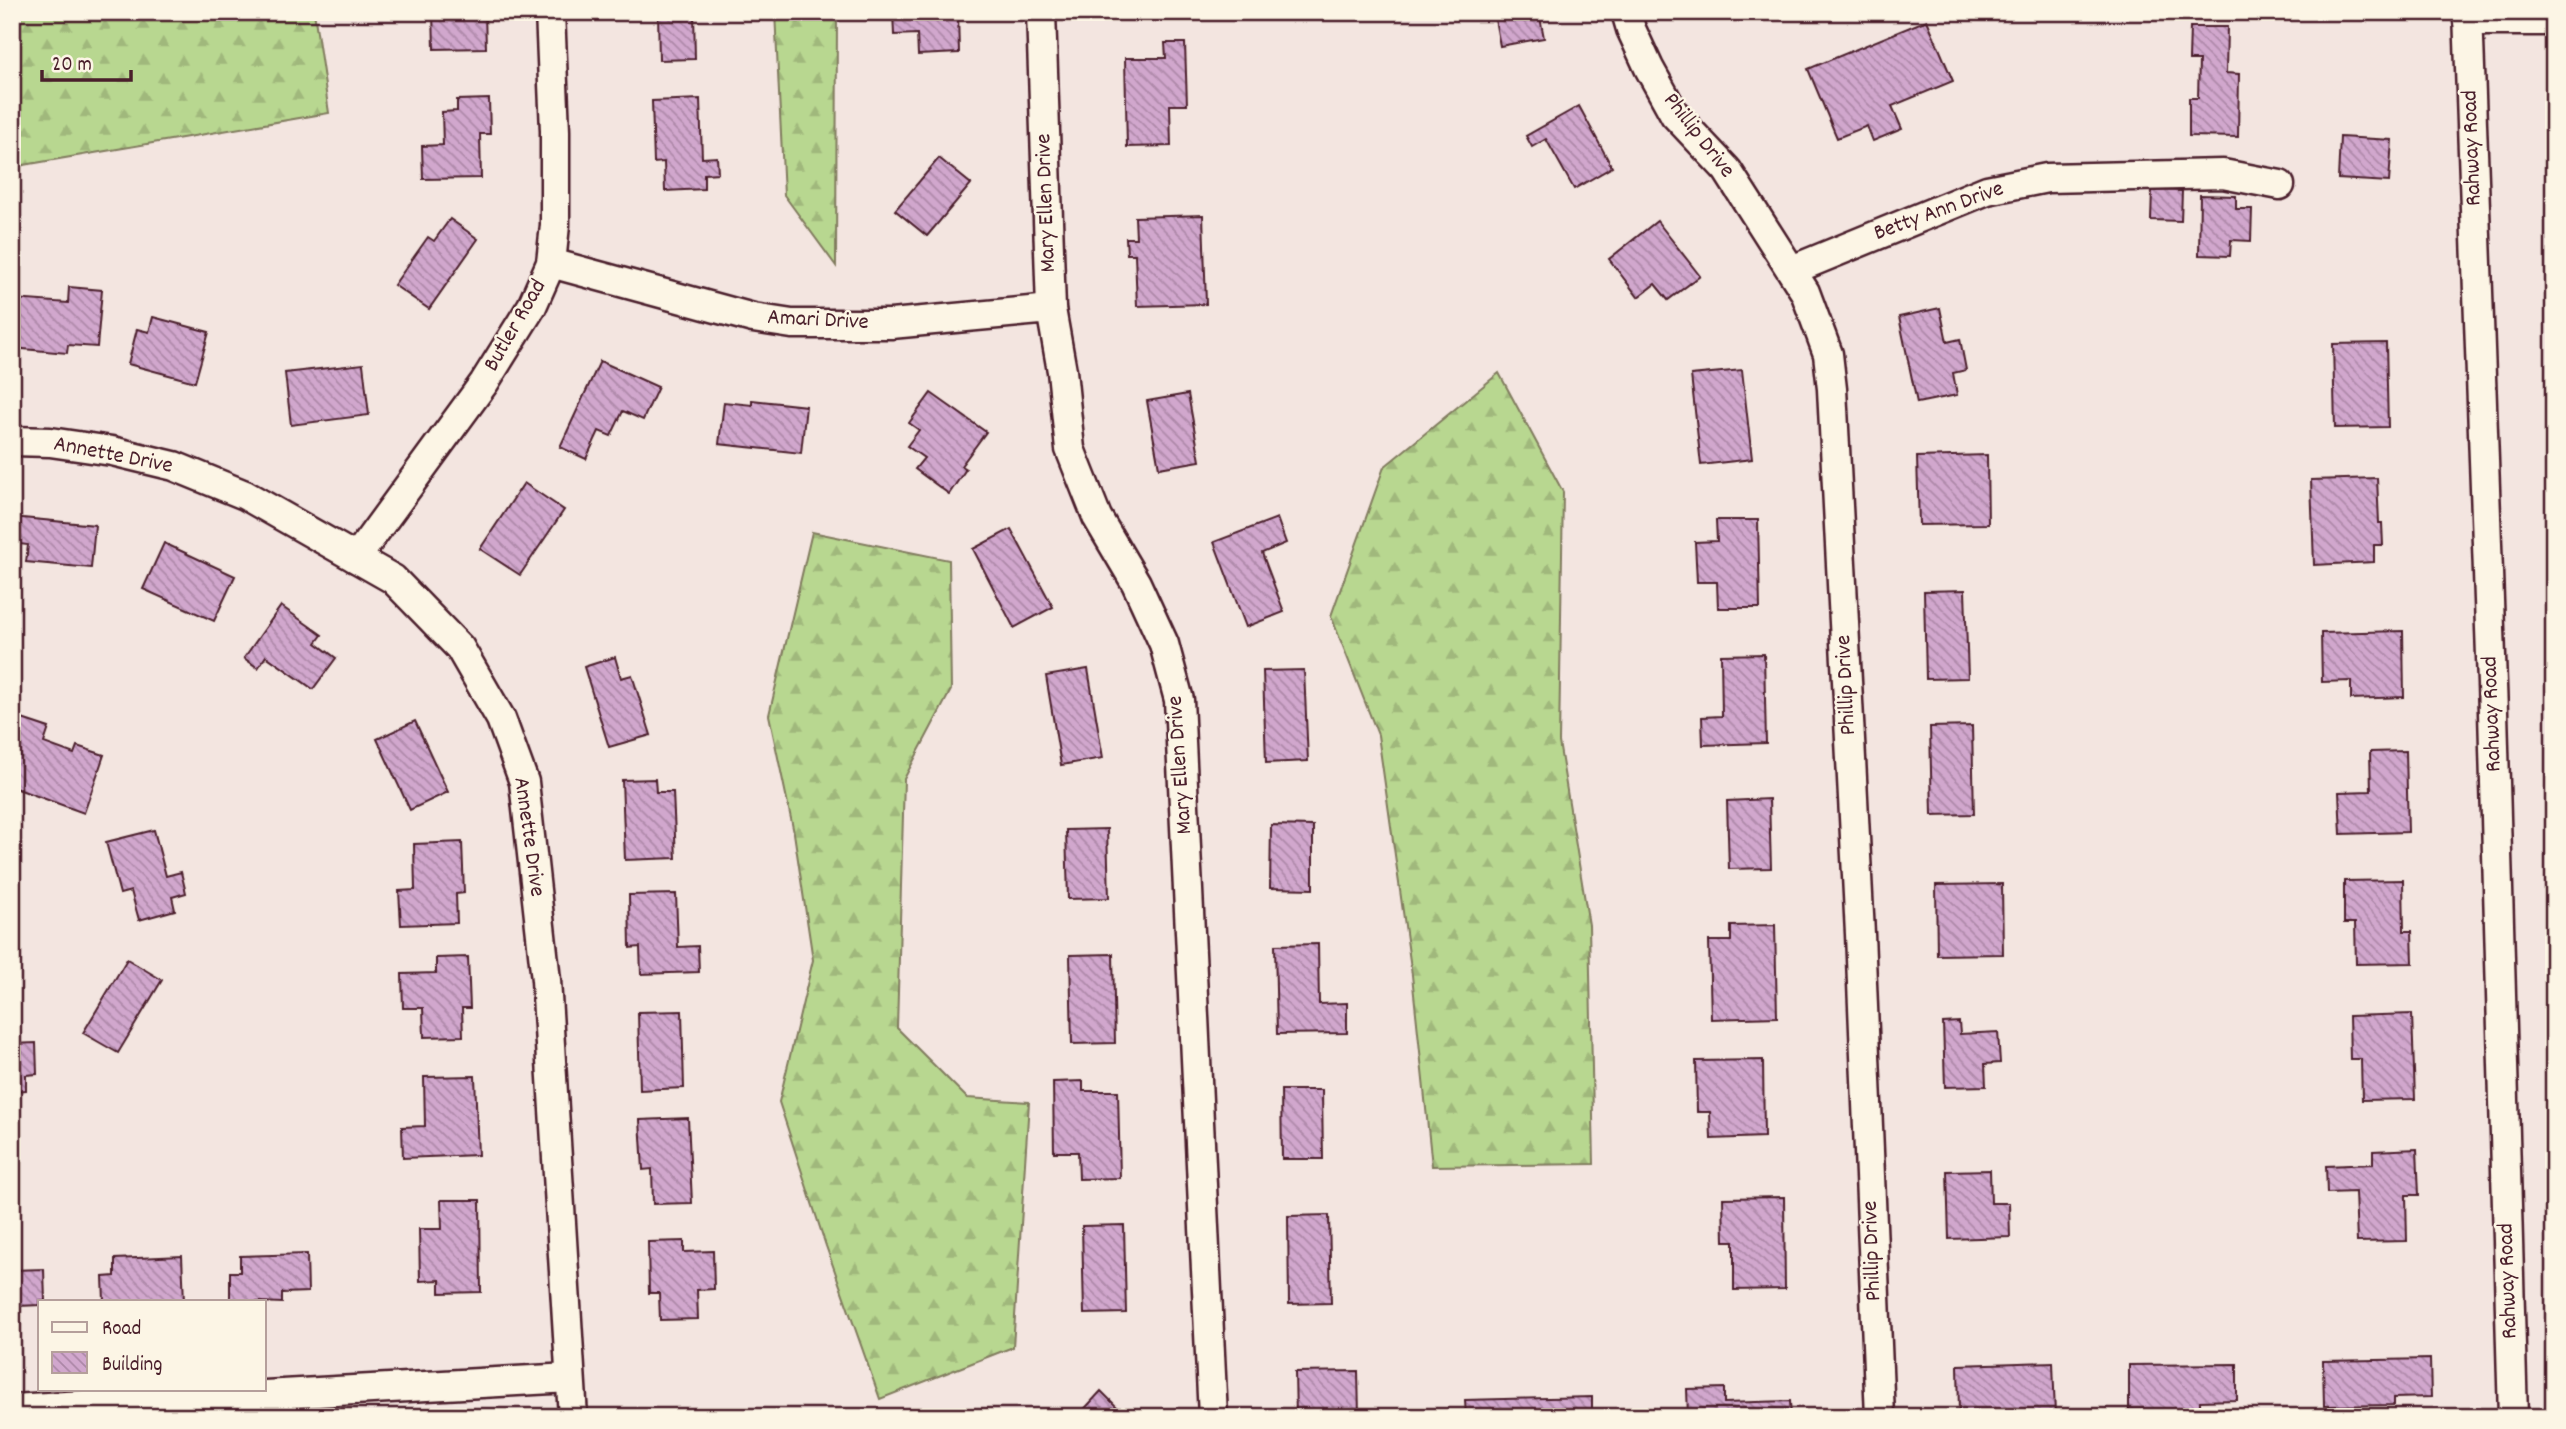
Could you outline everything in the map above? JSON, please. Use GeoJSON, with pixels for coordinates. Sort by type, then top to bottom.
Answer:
{"type":"FeatureCollection","features":[{"type":"Feature","properties":{"kind":"street","name":"Butler Road"},"geometry":{"type":"LineString","coordinates":[[356,558],[484,383],[532,306],[551,263],[555,225],[555,131],[550,12]]}},
{"type":"Feature","properties":{"kind":"street","name":"Mary Ellen Drive"},"geometry":{"type":"LineString","coordinates":[[1041,12],[1051,309],[1062,371],[1070,449],[1097,517],[1136,583],[1164,644],[1179,700],[1213,1417]]}},
{"type":"Feature","properties":{"kind":"street","name":"Phillip Drive"},"geometry":{"type":"LineString","coordinates":[[1626,12],[1649,68],[1675,115],[1727,170],[1805,292],[1828,354],[1860,934],[1880,1417]]}},
{"type":"Feature","properties":{"kind":"street"},"geometry":{"type":"LineString","coordinates":[[2468,17],[2554,21]]}},
{"type":"Feature","properties":{"kind":"street","name":"Rahway Road"},"geometry":{"type":"LineString","coordinates":[[2468,17],[2494,726],[2513,1417]]}},
{"type":"Feature","properties":{"kind":"street","name":"Betty Ann Drive"},"geometry":{"type":"LineString","coordinates":[[1792,270],[1987,190],[2047,178],[2223,174],[2280,185]]}},
{"type":"Feature","properties":{"kind":"street","name":"Amari Drive"},"geometry":{"type":"LineString","coordinates":[[551,263],[753,318],[792,324],[891,324],[1051,309]]}},
{"type":"Feature","properties":{"kind":"street","name":"Annette Drive"},"geometry":{"type":"LineString","coordinates":[[12,441],[50,442],[112,451],[174,467],[245,495],[393,579],[460,648],[501,719],[524,782],[546,980],[573,1417]]}},
{"type":"Feature","properties":{"kind":"street"},"geometry":{"type":"LineString","coordinates":[[12,1409],[570,1378]]}},
{"type":"Feature","properties":{"kind":"green space"},"geometry":{"type":"Polygon","coordinates":[[[12,12],[314,12],[329,113],[12,167],[12,12]]]}},
{"type":"Feature","properties":{"kind":"green space"},"geometry":{"type":"Polygon","coordinates":[[[775,12],[837,12],[836,266],[784,195],[775,12]]]}},
{"type":"Feature","properties":{"kind":"green space"},"geometry":{"type":"Polygon","coordinates":[[[1499,373],[1563,492],[1559,742],[1589,925],[1594,1164],[1432,1166],[1412,975],[1378,735],[1331,616],[1384,467],[1499,373]]]}},
{"type":"Feature","properties":{"kind":"green space"},"geometry":{"type":"Polygon","coordinates":[[[812,532],[949,560],[951,690],[904,779],[897,1028],[967,1098],[1029,1102],[1013,1347],[880,1399],[779,1102],[813,960],[794,833],[769,715],[812,532]]]}},
{"type":"Feature","properties":{"kind":"building"},"geometry":{"type":"Polygon","coordinates":[[[433,12],[485,12],[486,48],[434,49],[433,12]]]}},
{"type":"Feature","properties":{"kind":"building"},"geometry":{"type":"Polygon","coordinates":[[[658,12],[694,12],[695,59],[659,60],[658,12]]]}},
{"type":"Feature","properties":{"kind":"building"},"geometry":{"type":"Polygon","coordinates":[[[893,12],[958,12],[959,53],[918,55],[917,34],[894,35],[893,12]]]}},
{"type":"Feature","properties":{"kind":"building"},"geometry":{"type":"Polygon","coordinates":[[[1473,12],[1539,12],[1544,38],[1500,46],[1494,14],[1474,18],[1473,12]]]}},
{"type":"Feature","properties":{"kind":"building"},"geometry":{"type":"Polygon","coordinates":[[[1713,12],[1733,12],[1715,18],[1713,12]]]}},
{"type":"Feature","properties":{"kind":"building"},"geometry":{"type":"Polygon","coordinates":[[[1927,20],[1953,81],[1892,106],[1902,129],[1873,141],[1867,126],[1837,138],[1808,69],[1927,20]]]}},
{"type":"Feature","properties":{"kind":"building"},"geometry":{"type":"Polygon","coordinates":[[[2190,27],[2227,27],[2226,73],[2239,74],[2238,137],[2189,136],[2189,98],[2198,98],[2199,60],[2189,60],[2190,27]]]}},
{"type":"Feature","properties":{"kind":"building"},"geometry":{"type":"Polygon","coordinates":[[[1165,43],[1185,43],[1187,105],[1170,105],[1171,146],[1127,147],[1125,58],[1166,58],[1165,43]]]}},
{"type":"Feature","properties":{"kind":"building"},"geometry":{"type":"Polygon","coordinates":[[[489,99],[490,134],[480,134],[481,178],[423,179],[422,146],[443,145],[442,112],[457,111],[457,100],[489,99]]]}},
{"type":"Feature","properties":{"kind":"building"},"geometry":{"type":"Polygon","coordinates":[[[700,99],[702,158],[717,157],[718,173],[704,174],[704,189],[665,191],[664,162],[654,163],[652,101],[700,99]]]}},
{"type":"Feature","properties":{"kind":"building"},"geometry":{"type":"Polygon","coordinates":[[[1579,106],[1612,167],[1574,189],[1546,139],[1532,147],[1526,136],[1579,106]]]}},
{"type":"Feature","properties":{"kind":"building"},"geometry":{"type":"Polygon","coordinates":[[[2340,137],[2392,140],[2389,182],[2338,179],[2340,137]]]}},
{"type":"Feature","properties":{"kind":"building"},"geometry":{"type":"Polygon","coordinates":[[[939,158],[971,184],[927,236],[895,210],[939,158]]]}},
{"type":"Feature","properties":{"kind":"building"},"geometry":{"type":"Polygon","coordinates":[[[2152,190],[2182,191],[2181,221],[2151,220],[2152,190]]]}},
{"type":"Feature","properties":{"kind":"building"},"geometry":{"type":"Polygon","coordinates":[[[2200,195],[2236,196],[2236,209],[2252,209],[2251,241],[2231,240],[2230,256],[2199,255],[2200,195]]]}},
{"type":"Feature","properties":{"kind":"building"},"geometry":{"type":"Polygon","coordinates":[[[1203,215],[1206,304],[1137,306],[1135,254],[1127,254],[1126,238],[1136,238],[1135,217],[1203,215]]]}},
{"type":"Feature","properties":{"kind":"building"},"geometry":{"type":"Polygon","coordinates":[[[450,219],[478,239],[429,309],[394,285],[428,237],[434,241],[450,219]]]}},
{"type":"Feature","properties":{"kind":"building"},"geometry":{"type":"Polygon","coordinates":[[[1657,221],[1700,276],[1668,300],[1655,284],[1638,297],[1609,259],[1657,221]]]}},
{"type":"Feature","properties":{"kind":"building"},"geometry":{"type":"Polygon","coordinates":[[[69,287],[102,290],[97,347],[68,345],[67,353],[12,348],[14,299],[68,303],[69,287]]]}},
{"type":"Feature","properties":{"kind":"building"},"geometry":{"type":"Polygon","coordinates":[[[1940,308],[1947,342],[1960,339],[1966,370],[1953,373],[1957,395],[1917,403],[1899,317],[1940,308]]]}},
{"type":"Feature","properties":{"kind":"building"},"geometry":{"type":"Polygon","coordinates":[[[153,317],[209,332],[195,382],[128,364],[137,329],[149,332],[153,317]]]}},
{"type":"Feature","properties":{"kind":"building"},"geometry":{"type":"Polygon","coordinates":[[[2386,343],[2388,427],[2335,428],[2333,344],[2386,343]]]}},
{"type":"Feature","properties":{"kind":"building"},"geometry":{"type":"Polygon","coordinates":[[[600,361],[658,387],[643,420],[623,411],[611,436],[599,431],[586,459],[560,447],[600,361]]]}},
{"type":"Feature","properties":{"kind":"building"},"geometry":{"type":"Polygon","coordinates":[[[363,364],[369,415],[291,425],[285,373],[363,364]]]}},
{"type":"Feature","properties":{"kind":"building"},"geometry":{"type":"Polygon","coordinates":[[[1742,370],[1752,459],[1701,465],[1691,375],[1742,370]]]}},
{"type":"Feature","properties":{"kind":"building"},"geometry":{"type":"Polygon","coordinates":[[[931,393],[986,432],[961,466],[966,469],[949,494],[915,469],[924,458],[907,446],[919,430],[909,423],[931,393]]]}},
{"type":"Feature","properties":{"kind":"building"},"geometry":{"type":"Polygon","coordinates":[[[1188,394],[1200,461],[1159,468],[1147,401],[1188,394]]]}},
{"type":"Feature","properties":{"kind":"building"},"geometry":{"type":"Polygon","coordinates":[[[752,400],[806,406],[801,453],[719,444],[724,402],[752,405],[752,400]]]}},
{"type":"Feature","properties":{"kind":"building"},"geometry":{"type":"Polygon","coordinates":[[[1987,455],[1988,524],[1919,525],[1917,457],[1987,455]]]}},
{"type":"Feature","properties":{"kind":"building"},"geometry":{"type":"Polygon","coordinates":[[[2377,478],[2383,545],[2374,545],[2374,562],[2314,565],[2311,480],[2377,478]]]}},
{"type":"Feature","properties":{"kind":"building"},"geometry":{"type":"Polygon","coordinates":[[[524,483],[564,510],[520,575],[480,549],[524,483]]]}},
{"type":"Feature","properties":{"kind":"building"},"geometry":{"type":"Polygon","coordinates":[[[12,517],[95,525],[91,568],[26,562],[28,545],[12,543],[12,517]]]}},
{"type":"Feature","properties":{"kind":"building"},"geometry":{"type":"Polygon","coordinates":[[[1277,518],[1286,543],[1262,553],[1284,612],[1246,627],[1214,542],[1277,518]]]}},
{"type":"Feature","properties":{"kind":"building"},"geometry":{"type":"Polygon","coordinates":[[[1716,520],[1758,520],[1760,608],[1718,608],[1717,582],[1697,582],[1695,542],[1717,541],[1716,520]]]}},
{"type":"Feature","properties":{"kind":"building"},"geometry":{"type":"Polygon","coordinates":[[[1011,529],[1053,607],[1014,628],[973,549],[1011,529]]]}},
{"type":"Feature","properties":{"kind":"building"},"geometry":{"type":"Polygon","coordinates":[[[164,543],[235,576],[214,621],[143,589],[164,543]]]}},
{"type":"Feature","properties":{"kind":"building"},"geometry":{"type":"Polygon","coordinates":[[[1965,590],[1968,678],[1926,679],[1924,591],[1965,590]]]}},
{"type":"Feature","properties":{"kind":"building"},"geometry":{"type":"Polygon","coordinates":[[[281,606],[322,635],[316,643],[336,658],[313,689],[266,656],[258,668],[244,658],[281,606]]]}},
{"type":"Feature","properties":{"kind":"building"},"geometry":{"type":"Polygon","coordinates":[[[2403,631],[2404,697],[2351,699],[2351,681],[2322,682],[2321,633],[2403,631]]]}},
{"type":"Feature","properties":{"kind":"building"},"geometry":{"type":"Polygon","coordinates":[[[1764,654],[1766,743],[1703,745],[1702,717],[1722,716],[1721,655],[1764,654]]]}},
{"type":"Feature","properties":{"kind":"building"},"geometry":{"type":"Polygon","coordinates":[[[615,657],[621,678],[632,675],[651,735],[609,747],[584,667],[615,657]]]}},
{"type":"Feature","properties":{"kind":"building"},"geometry":{"type":"Polygon","coordinates":[[[1088,669],[1103,758],[1061,765],[1046,676],[1088,669]]]}},
{"type":"Feature","properties":{"kind":"building"},"geometry":{"type":"Polygon","coordinates":[[[1304,670],[1308,761],[1266,763],[1263,671],[1304,670]]]}},
{"type":"Feature","properties":{"kind":"building"},"geometry":{"type":"Polygon","coordinates":[[[19,718],[49,728],[44,743],[74,754],[77,746],[104,755],[84,813],[12,787],[12,736],[19,718]]]}},
{"type":"Feature","properties":{"kind":"building"},"geometry":{"type":"Polygon","coordinates":[[[415,721],[448,792],[410,810],[377,739],[415,721]]]}},
{"type":"Feature","properties":{"kind":"building"},"geometry":{"type":"Polygon","coordinates":[[[1972,726],[1974,814],[1932,815],[1930,727],[1972,726]]]}},
{"type":"Feature","properties":{"kind":"building"},"geometry":{"type":"Polygon","coordinates":[[[2406,751],[2408,832],[2341,834],[2339,792],[2371,791],[2370,752],[2406,751]]]}},
{"type":"Feature","properties":{"kind":"building"},"geometry":{"type":"Polygon","coordinates":[[[655,779],[656,792],[673,792],[676,858],[625,860],[622,780],[655,779]]]}},
{"type":"Feature","properties":{"kind":"building"},"geometry":{"type":"Polygon","coordinates":[[[1769,799],[1771,868],[1729,869],[1727,801],[1769,799]]]}},
{"type":"Feature","properties":{"kind":"building"},"geometry":{"type":"Polygon","coordinates":[[[1271,825],[1313,826],[1313,889],[1270,888],[1271,825]]]}},
{"type":"Feature","properties":{"kind":"building"},"geometry":{"type":"Polygon","coordinates":[[[1107,829],[1109,898],[1068,899],[1066,830],[1107,829]]]}},
{"type":"Feature","properties":{"kind":"building"},"geometry":{"type":"Polygon","coordinates":[[[154,830],[166,876],[181,872],[186,893],[172,897],[175,910],[139,920],[131,891],[120,894],[106,842],[154,830]]]}},
{"type":"Feature","properties":{"kind":"building"},"geometry":{"type":"Polygon","coordinates":[[[462,842],[464,893],[456,894],[457,923],[401,925],[399,891],[415,890],[414,844],[462,842]]]}},
{"type":"Feature","properties":{"kind":"building"},"geometry":{"type":"Polygon","coordinates":[[[2403,880],[2404,931],[2412,931],[2413,963],[2356,964],[2355,923],[2344,923],[2344,881],[2403,880]]]}},
{"type":"Feature","properties":{"kind":"building"},"geometry":{"type":"Polygon","coordinates":[[[2002,884],[2003,954],[1937,955],[1936,885],[2002,884]]]}},
{"type":"Feature","properties":{"kind":"building"},"geometry":{"type":"Polygon","coordinates":[[[676,894],[678,947],[698,946],[699,972],[641,974],[640,947],[630,948],[629,895],[676,894]]]}},
{"type":"Feature","properties":{"kind":"building"},"geometry":{"type":"Polygon","coordinates":[[[1775,925],[1777,1017],[1711,1019],[1709,941],[1731,941],[1731,926],[1775,925]]]}},
{"type":"Feature","properties":{"kind":"building"},"geometry":{"type":"Polygon","coordinates":[[[1318,944],[1319,1004],[1347,1003],[1347,1033],[1277,1034],[1275,945],[1318,944]]]}},
{"type":"Feature","properties":{"kind":"building"},"geometry":{"type":"Polygon","coordinates":[[[1113,954],[1115,1043],[1072,1044],[1070,955],[1113,954]]]}},
{"type":"Feature","properties":{"kind":"building"},"geometry":{"type":"Polygon","coordinates":[[[468,957],[470,1008],[462,1008],[463,1036],[424,1037],[423,1008],[403,1008],[402,974],[436,973],[436,958],[468,957]]]}},
{"type":"Feature","properties":{"kind":"building"},"geometry":{"type":"Polygon","coordinates":[[[127,959],[162,980],[118,1053],[83,1033],[127,959]]]}},
{"type":"Feature","properties":{"kind":"building"},"geometry":{"type":"Polygon","coordinates":[[[682,1011],[684,1088],[640,1090],[638,1012],[682,1011]]]}},
{"type":"Feature","properties":{"kind":"building"},"geometry":{"type":"Polygon","coordinates":[[[2412,1014],[2415,1099],[2362,1100],[2361,1059],[2350,1059],[2349,1016],[2412,1014]]]}},
{"type":"Feature","properties":{"kind":"building"},"geometry":{"type":"Polygon","coordinates":[[[1959,1022],[1960,1034],[1998,1032],[2000,1063],[1985,1064],[1986,1086],[1945,1087],[1943,1023],[1959,1022]]]}},
{"type":"Feature","properties":{"kind":"building"},"geometry":{"type":"Polygon","coordinates":[[[36,1043],[37,1074],[26,1075],[26,1090],[12,1091],[12,1044],[36,1043]]]}},
{"type":"Feature","properties":{"kind":"building"},"geometry":{"type":"Polygon","coordinates":[[[1763,1060],[1764,1137],[1711,1139],[1710,1112],[1697,1112],[1696,1061],[1763,1060]]]}},
{"type":"Feature","properties":{"kind":"building"},"geometry":{"type":"Polygon","coordinates":[[[475,1076],[478,1155],[403,1158],[402,1127],[425,1126],[424,1077],[475,1076]]]}},
{"type":"Feature","properties":{"kind":"building"},"geometry":{"type":"Polygon","coordinates":[[[1083,1081],[1083,1091],[1118,1091],[1120,1178],[1079,1179],[1078,1152],[1054,1152],[1053,1082],[1083,1081]]]}},
{"type":"Feature","properties":{"kind":"building"},"geometry":{"type":"Polygon","coordinates":[[[1281,1090],[1322,1090],[1323,1159],[1282,1159],[1281,1090]]]}},
{"type":"Feature","properties":{"kind":"building"},"geometry":{"type":"Polygon","coordinates":[[[688,1118],[692,1203],[653,1204],[652,1169],[643,1170],[640,1120],[688,1118]]]}},
{"type":"Feature","properties":{"kind":"building"},"geometry":{"type":"Polygon","coordinates":[[[2417,1149],[2419,1195],[2406,1195],[2407,1241],[2357,1242],[2355,1192],[2327,1193],[2326,1166],[2373,1164],[2373,1151],[2417,1149]]]}},
{"type":"Feature","properties":{"kind":"building"},"geometry":{"type":"Polygon","coordinates":[[[1990,1170],[1991,1203],[2009,1203],[2010,1237],[1949,1239],[1947,1171],[1990,1170]]]}},
{"type":"Feature","properties":{"kind":"building"},"geometry":{"type":"Polygon","coordinates":[[[1784,1197],[1785,1289],[1734,1290],[1734,1241],[1724,1241],[1723,1198],[1784,1197]]]}},
{"type":"Feature","properties":{"kind":"building"},"geometry":{"type":"Polygon","coordinates":[[[441,1200],[480,1200],[481,1292],[440,1293],[440,1280],[420,1281],[419,1229],[442,1229],[441,1200]]]}},
{"type":"Feature","properties":{"kind":"building"},"geometry":{"type":"Polygon","coordinates":[[[1329,1215],[1331,1303],[1289,1304],[1288,1216],[1329,1215]]]}},
{"type":"Feature","properties":{"kind":"building"},"geometry":{"type":"Polygon","coordinates":[[[1124,1225],[1126,1313],[1084,1314],[1082,1226],[1124,1225]]]}},
{"type":"Feature","properties":{"kind":"building"},"geometry":{"type":"Polygon","coordinates":[[[684,1241],[684,1252],[713,1251],[714,1289],[697,1290],[698,1319],[660,1320],[659,1293],[649,1293],[648,1242],[684,1241]]]}},
{"type":"Feature","properties":{"kind":"building"},"geometry":{"type":"Polygon","coordinates":[[[307,1254],[308,1292],[282,1293],[282,1303],[230,1300],[230,1272],[240,1272],[240,1256],[307,1254]]]}},
{"type":"Feature","properties":{"kind":"building"},"geometry":{"type":"Polygon","coordinates":[[[182,1256],[184,1300],[104,1300],[103,1277],[115,1276],[115,1259],[182,1256]]]}},
{"type":"Feature","properties":{"kind":"building"},"geometry":{"type":"Polygon","coordinates":[[[44,1269],[45,1300],[38,1300],[38,1305],[18,1306],[18,1315],[12,1316],[12,1270],[44,1269]]]}},
{"type":"Feature","properties":{"kind":"building"},"geometry":{"type":"Polygon","coordinates":[[[2430,1359],[2431,1397],[2394,1398],[2394,1405],[2324,1406],[2323,1361],[2430,1359]]]}},
{"type":"Feature","properties":{"kind":"building"},"geometry":{"type":"Polygon","coordinates":[[[2053,1362],[2055,1415],[2013,1416],[2012,1412],[1959,1413],[1958,1365],[2053,1362]]]}},
{"type":"Feature","properties":{"kind":"building"},"geometry":{"type":"Polygon","coordinates":[[[2237,1364],[2237,1400],[2200,1401],[2200,1409],[2129,1410],[2129,1365],[2237,1364]]]}},
{"type":"Feature","properties":{"kind":"building"},"geometry":{"type":"Polygon","coordinates":[[[1358,1371],[1359,1415],[1296,1417],[1295,1372],[1358,1371]]]}},
{"type":"Feature","properties":{"kind":"building"},"geometry":{"type":"Polygon","coordinates":[[[1724,1388],[1724,1403],[1790,1401],[1791,1417],[1688,1417],[1687,1389],[1724,1388]]]}},
{"type":"Feature","properties":{"kind":"building"},"geometry":{"type":"Polygon","coordinates":[[[1101,1391],[1127,1417],[1077,1417],[1101,1391]]]}},
{"type":"Feature","properties":{"kind":"building"},"geometry":{"type":"Polygon","coordinates":[[[1592,1397],[1592,1417],[1466,1417],[1465,1400],[1592,1397]]]}}]}
